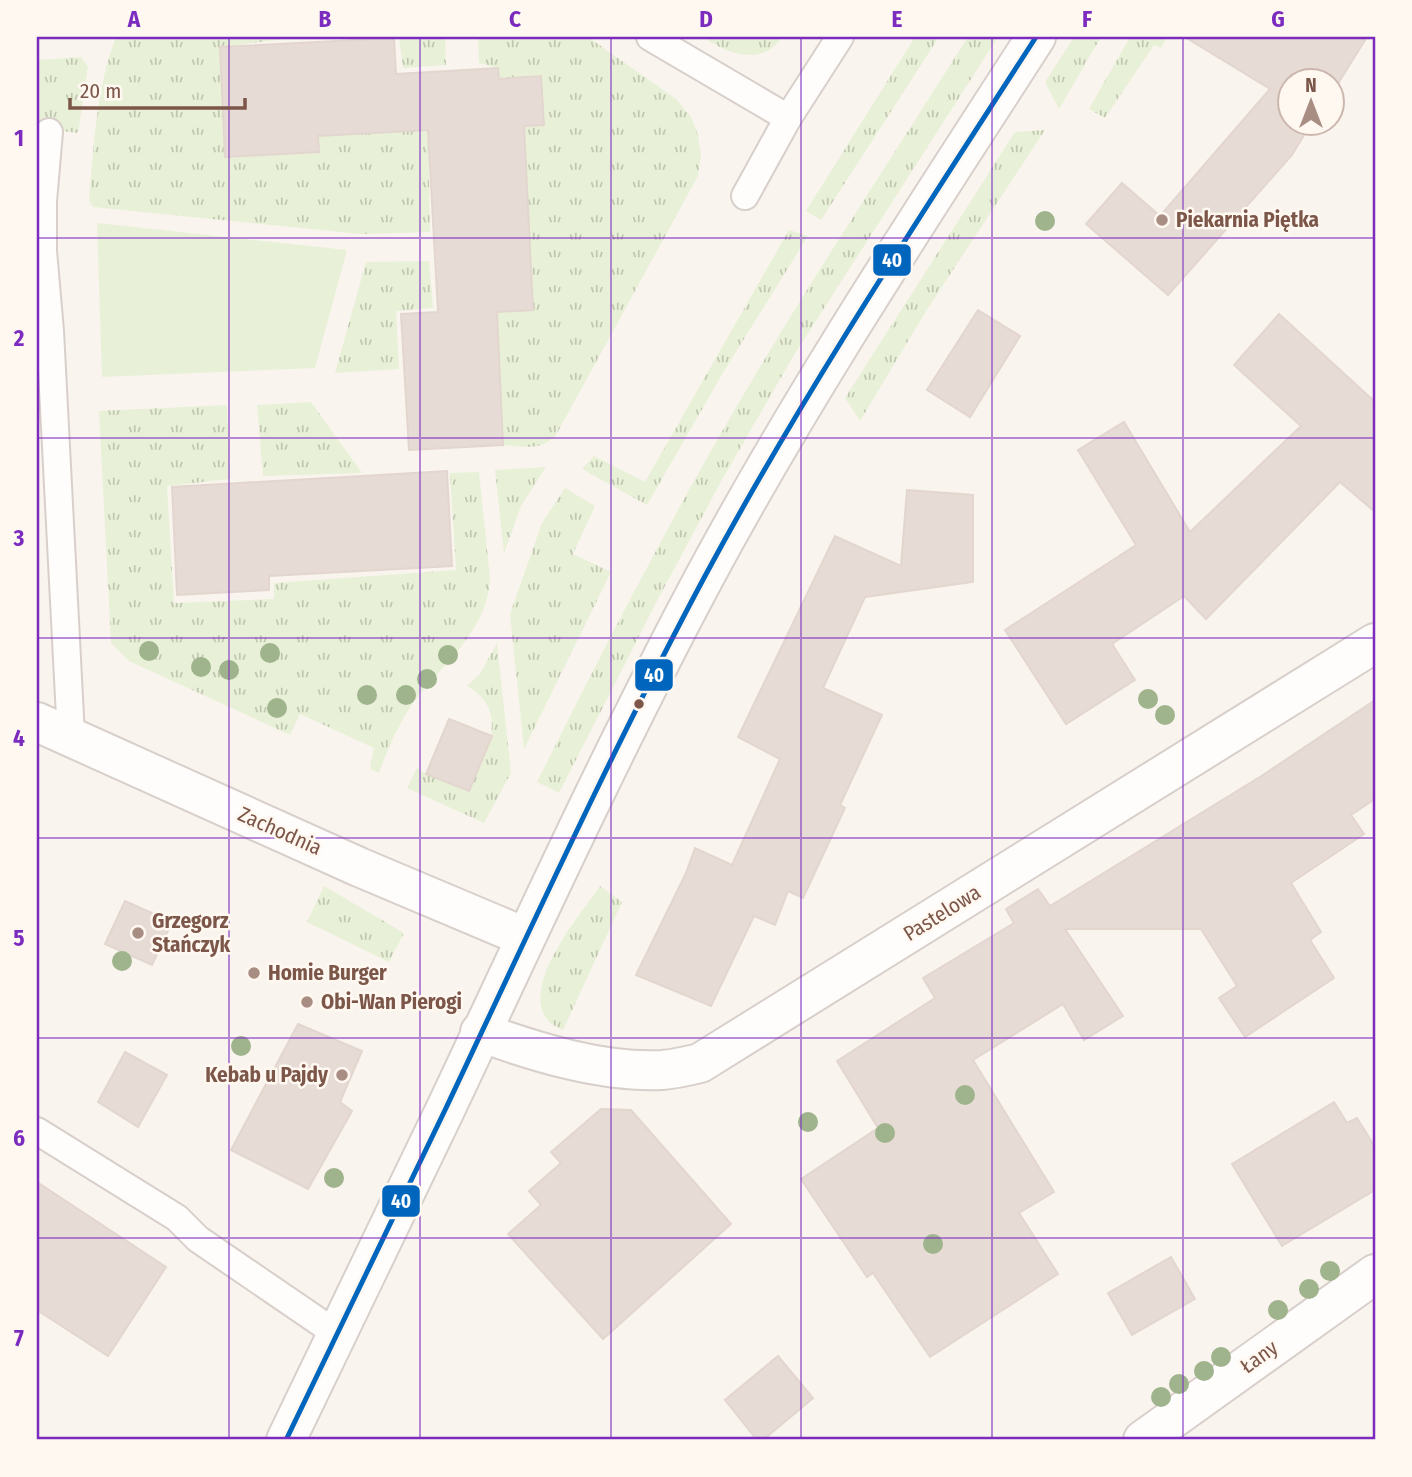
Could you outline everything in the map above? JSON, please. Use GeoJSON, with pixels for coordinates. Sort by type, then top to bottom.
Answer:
{"type":"FeatureCollection","features":[{"type":"Feature","properties":{"kind":"street"},"geometry":{"type":"LineString","coordinates":[[286,1440],[525,937],[706,574],[785,435],[875,288],[1036,37]]}},
{"type":"Feature","properties":{"kind":"street","name":"Pastelowa"},"geometry":{"type":"LineString","coordinates":[[480,1032],[524,1048],[628,1069],[663,1070],[700,1063],[1375,643]]}},
{"type":"Feature","properties":{"kind":"street","name":"Zachodnia"},"geometry":{"type":"LineString","coordinates":[[37,722],[359,867],[525,937]]}},
{"type":"Feature","properties":{"kind":"street","name":"Łany"},"geometry":{"type":"LineString","coordinates":[[1143,1440],[1375,1274]]}},
{"type":"Feature","properties":{"kind":"lane"},"geometry":{"type":"LineString","coordinates":[[650,37],[788,118]]}},
{"type":"Feature","properties":{"kind":"lane"},"geometry":{"type":"LineString","coordinates":[[745,196],[788,118],[840,37]]}},
{"type":"Feature","properties":{"kind":"lane"},"geometry":{"type":"LineString","coordinates":[[49,132],[40,250],[50,345],[71,736]]}},
{"type":"Feature","properties":{"kind":"lane"},"geometry":{"type":"LineString","coordinates":[[37,1131],[177,1218],[198,1239],[337,1334]]}},
{"type":"Feature","properties":{"kind":"green space"},"geometry":{"type":"Polygon","coordinates":[[[116,37],[285,37],[220,47],[226,157],[319,152],[318,136],[428,130],[430,232],[360,234],[93,207],[89,200],[97,117],[104,76],[116,37]]]}},
{"type":"Feature","properties":{"kind":"green space"},"geometry":{"type":"Polygon","coordinates":[[[399,37],[445,37],[446,65],[403,68],[399,37]]]}},
{"type":"Feature","properties":{"kind":"green space"},"geometry":{"type":"Polygon","coordinates":[[[478,37],[588,37],[676,99],[691,117],[698,135],[701,156],[698,176],[556,435],[544,444],[531,447],[503,445],[497,312],[533,309],[524,126],[544,125],[541,76],[499,79],[498,68],[479,63],[478,37]]]}},
{"type":"Feature","properties":{"kind":"green space"},"geometry":{"type":"Polygon","coordinates":[[[703,37],[782,37],[765,52],[744,55],[703,37]]]}},
{"type":"Feature","properties":{"kind":"green space"},"geometry":{"type":"Polygon","coordinates":[[[915,37],[939,37],[821,220],[806,211],[915,37]]]}},
{"type":"Feature","properties":{"kind":"green space"},"geometry":{"type":"Polygon","coordinates":[[[968,37],[998,37],[794,355],[659,597],[559,793],[537,782],[635,591],[738,404],[968,37]]]}},
{"type":"Feature","properties":{"kind":"green space"},"geometry":{"type":"Polygon","coordinates":[[[1074,37],[1101,37],[1059,109],[1045,82],[1074,37]]]}},
{"type":"Feature","properties":{"kind":"green space"},"geometry":{"type":"Polygon","coordinates":[[[1130,37],[1167,37],[1161,48],[1154,45],[1105,118],[1089,109],[1130,37]]]}},
{"type":"Feature","properties":{"kind":"green space"},"geometry":{"type":"Polygon","coordinates":[[[81,57],[88,67],[78,133],[37,128],[37,60],[81,57]]]}},
{"type":"Feature","properties":{"kind":"green space"},"geometry":{"type":"Polygon","coordinates":[[[1045,130],[928,308],[860,421],[845,398],[1015,132],[1045,130]]]}},
{"type":"Feature","properties":{"kind":"green space"},"geometry":{"type":"Polygon","coordinates":[[[97,223],[347,250],[315,368],[102,377],[97,223]]]}},
{"type":"Feature","properties":{"kind":"green space"},"geometry":{"type":"Polygon","coordinates":[[[789,230],[808,236],[724,371],[647,505],[582,469],[594,456],[645,482],[789,230]]]}},
{"type":"Feature","properties":{"kind":"green space"},"geometry":{"type":"Polygon","coordinates":[[[429,261],[433,308],[396,311],[399,369],[335,373],[366,262],[429,261]]]}},
{"type":"Feature","properties":{"kind":"green space"},"geometry":{"type":"Polygon","coordinates":[[[311,402],[362,473],[263,476],[257,405],[311,402]]]}},
{"type":"Feature","properties":{"kind":"green space"},"geometry":{"type":"Polygon","coordinates":[[[227,405],[230,479],[167,486],[174,603],[274,599],[274,583],[456,570],[450,473],[479,472],[490,578],[487,598],[471,633],[404,717],[379,773],[370,769],[374,748],[300,714],[290,735],[129,661],[111,643],[99,411],[227,405]]]}},
{"type":"Feature","properties":{"kind":"green space"},"geometry":{"type":"Polygon","coordinates":[[[546,467],[521,506],[504,553],[495,470],[546,467]]]}},
{"type":"Feature","properties":{"kind":"green space"},"geometry":{"type":"Polygon","coordinates":[[[565,488],[595,506],[573,554],[611,572],[524,749],[510,614],[542,523],[565,488]]]}},
{"type":"Feature","properties":{"kind":"green space"},"geometry":{"type":"Polygon","coordinates":[[[497,643],[511,773],[484,823],[407,788],[417,768],[469,791],[487,749],[492,721],[489,709],[481,697],[467,686],[480,674],[497,643]]]}},
{"type":"Feature","properties":{"kind":"green space"},"geometry":{"type":"Polygon","coordinates":[[[324,886],[404,933],[389,962],[307,922],[324,886]]]}},
{"type":"Feature","properties":{"kind":"green space"},"geometry":{"type":"Polygon","coordinates":[[[600,886],[622,902],[563,1030],[551,1023],[543,1012],[540,997],[543,981],[558,946],[600,886]]]}},
{"type":"Feature","properties":{"kind":"building"},"geometry":{"type":"Polygon","coordinates":[[[1185,37],[1367,37],[1346,71],[1346,66],[1276,66],[1276,136],[1304,136],[1292,155],[1168,295],[1086,224],[1122,183],[1160,216],[1270,89],[1185,37]]]}},
{"type":"Feature","properties":{"kind":"building"},"geometry":{"type":"Polygon","coordinates":[[[394,38],[396,74],[498,68],[499,79],[541,76],[544,125],[524,126],[533,310],[497,312],[503,445],[409,450],[401,314],[438,312],[428,130],[318,136],[319,152],[225,157],[220,47],[394,38]]]}},
{"type":"Feature","properties":{"kind":"building"},"geometry":{"type":"Polygon","coordinates":[[[978,310],[1020,336],[970,417],[927,390],[978,310]]]}},
{"type":"Feature","properties":{"kind":"building"},"geometry":{"type":"Polygon","coordinates":[[[1279,314],[1375,402],[1375,512],[1340,482],[1206,619],[1184,596],[1112,644],[1135,680],[1066,724],[1005,630],[1136,545],[1078,450],[1124,422],[1190,532],[1301,426],[1234,365],[1279,314]]]}},
{"type":"Feature","properties":{"kind":"building"},"geometry":{"type":"Polygon","coordinates":[[[447,471],[452,566],[269,576],[269,590],[177,595],[172,487],[447,471]]]}},
{"type":"Feature","properties":{"kind":"building"},"geometry":{"type":"Polygon","coordinates":[[[907,490],[973,495],[973,582],[865,597],[823,688],[882,715],[840,805],[845,808],[803,898],[788,891],[775,925],[754,916],[711,1006],[636,975],[686,873],[695,848],[732,865],[780,759],[738,737],[835,536],[901,566],[907,490]]]}},
{"type":"Feature","properties":{"kind":"building"},"geometry":{"type":"Polygon","coordinates":[[[1375,700],[1375,799],[1351,815],[1364,834],[1291,883],[1321,932],[1310,940],[1334,978],[1245,1037],[1219,998],[1237,986],[1201,929],[1065,929],[1123,1016],[1084,1040],[1063,1004],[973,1060],[1054,1192],[1019,1213],[1058,1274],[930,1357],[873,1273],[867,1277],[801,1179],[878,1128],[837,1061],[935,998],[923,978],[1014,923],[1006,909],[1038,889],[1050,906],[1263,775],[1375,700]]]}},
{"type":"Feature","properties":{"kind":"building"},"geometry":{"type":"Polygon","coordinates":[[[449,719],[492,736],[469,791],[426,774],[449,719]]]}},
{"type":"Feature","properties":{"kind":"building","name":"Grzegorz Stańczyk"},"geometry":{"type":"Polygon","coordinates":[[[125,901],[172,922],[152,965],[105,944],[125,901]]]}},
{"type":"Feature","properties":{"kind":"building"},"geometry":{"type":"Polygon","coordinates":[[[298,1024],[362,1051],[340,1102],[352,1111],[308,1189],[231,1150],[298,1024]]]}},
{"type":"Feature","properties":{"kind":"building"},"geometry":{"type":"Polygon","coordinates":[[[125,1052],[167,1075],[138,1127],[98,1102],[125,1052]]]}},
{"type":"Feature","properties":{"kind":"building"},"geometry":{"type":"Polygon","coordinates":[[[1334,1102],[1347,1123],[1357,1118],[1375,1147],[1375,1190],[1282,1246],[1232,1164],[1334,1102]]]}},
{"type":"Feature","properties":{"kind":"building"},"geometry":{"type":"Polygon","coordinates":[[[601,1109],[631,1110],[731,1224],[603,1339],[508,1234],[541,1205],[529,1191],[561,1163],[551,1152],[601,1109]]]}},
{"type":"Feature","properties":{"kind":"building"},"geometry":{"type":"Polygon","coordinates":[[[37,1182],[166,1267],[108,1356],[37,1310],[37,1182]]]}},
{"type":"Feature","properties":{"kind":"building"},"geometry":{"type":"Polygon","coordinates":[[[1171,1257],[1195,1299],[1132,1335],[1108,1293],[1171,1257]]]}},
{"type":"Feature","properties":{"kind":"building"},"geometry":{"type":"Polygon","coordinates":[[[778,1356],[813,1398],[763,1440],[757,1440],[725,1400],[778,1356]]]}},
{"type":"Feature","properties":{"kind":"transit line","name":"40"},"geometry":{"type":"LineString","coordinates":[[286,1440],[604,774],[705,576],[824,370],[1036,37]]}},
{"type":"Feature","properties":{"kind":"place","name":"Piekarnia Piętka"},"geometry":{"type":"Point","coordinates":[1162,220]}},
{"type":"Feature","properties":{"kind":"place","name":"Grzegorz Stańczyk"},"geometry":{"type":"Point","coordinates":[138,933]}},
{"type":"Feature","properties":{"kind":"place","name":"Homie Burger"},"geometry":{"type":"Point","coordinates":[254,973]}},
{"type":"Feature","properties":{"kind":"place","name":"Obi-Wan Pierogi"},"geometry":{"type":"Point","coordinates":[307,1002]}},
{"type":"Feature","properties":{"kind":"place","name":"Kebab u Pajdy"},"geometry":{"type":"Point","coordinates":[342,1075]}}]}
